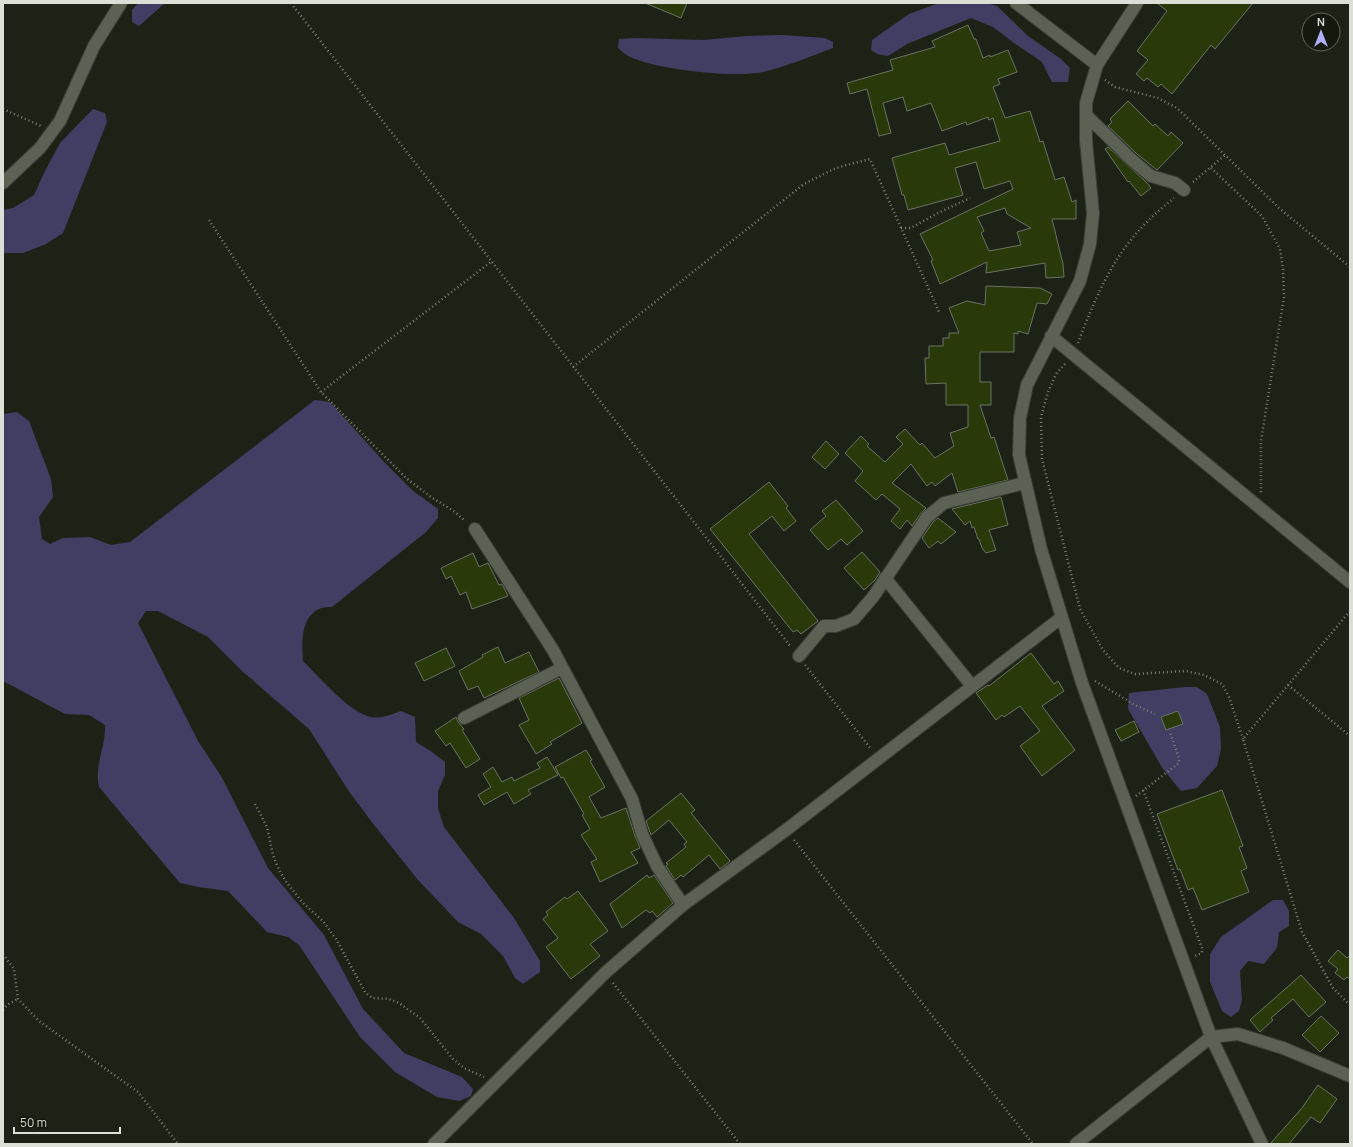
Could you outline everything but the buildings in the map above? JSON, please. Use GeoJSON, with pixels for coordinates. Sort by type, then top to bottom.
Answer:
{"type":"FeatureCollection","features":[{"type":"Feature","properties":{"kind":"street"},"geometry":{"type":"LineString","coordinates":[[3,183],[40,148],[60,121],[94,46],[121,3]]}},
{"type":"Feature","properties":{"kind":"street"},"geometry":{"type":"LineString","coordinates":[[1016,3],[1096,69]]}},
{"type":"Feature","properties":{"kind":"street"},"geometry":{"type":"LineString","coordinates":[[1137,3],[1096,69],[1086,103],[1086,141],[1093,213],[1090,244],[1080,280],[1026,385],[1020,418],[1019,455],[1041,549],[1079,672],[1211,1036],[1262,1144]]}},
{"type":"Feature","properties":{"kind":"street"},"geometry":{"type":"LineString","coordinates":[[1086,115],[1132,160],[1151,176],[1175,183],[1184,190]]}},
{"type":"Feature","properties":{"kind":"street"},"geometry":{"type":"LineString","coordinates":[[1051,336],[1350,582]]}},
{"type":"Feature","properties":{"kind":"street"},"geometry":{"type":"LineString","coordinates":[[798,656],[824,626],[836,626],[854,619],[873,597],[927,517],[944,503],[1025,483]]}},
{"type":"Feature","properties":{"kind":"street"},"geometry":{"type":"LineString","coordinates":[[475,529],[553,650],[632,799],[642,834],[657,866],[682,905]]}},
{"type":"Feature","properties":{"kind":"street"},"geometry":{"type":"LineString","coordinates":[[886,578],[972,686]]}},
{"type":"Feature","properties":{"kind":"street"},"geometry":{"type":"LineString","coordinates":[[434,1144],[605,973],[682,905],[786,830],[1062,617]]}},
{"type":"Feature","properties":{"kind":"street"},"geometry":{"type":"LineString","coordinates":[[464,718],[562,668]]}},
{"type":"Feature","properties":{"kind":"street"},"geometry":{"type":"LineString","coordinates":[[1076,1144],[1211,1036],[1238,1034],[1283,1048],[1350,1076]]}},
{"type":"Feature","properties":{"kind":"path"},"geometry":{"type":"LineString","coordinates":[[291,3],[878,759]]}},
{"type":"Feature","properties":{"kind":"path"},"geometry":{"type":"LineString","coordinates":[[1096,69],[1115,86],[1158,98],[1177,108],[1279,208],[1350,267]]}},
{"type":"Feature","properties":{"kind":"path"},"geometry":{"type":"LineString","coordinates":[[3,110],[53,131]]}},
{"type":"Feature","properties":{"kind":"path"},"geometry":{"type":"LineString","coordinates":[[1225,155],[1173,198],[1134,236],[1110,270],[1090,310],[1074,355],[1056,374],[1048,392],[1041,417],[1042,458],[1080,609],[1103,650],[1118,668],[1135,674],[1185,671],[1204,675],[1222,684],[1229,698],[1243,739],[1302,932],[1333,988],[1350,1005]]}},
{"type":"Feature","properties":{"kind":"path"},"geometry":{"type":"LineString","coordinates":[[573,367],[804,184],[836,168],[870,159],[940,314]]}},
{"type":"Feature","properties":{"kind":"path"},"geometry":{"type":"LineString","coordinates":[[1211,168],[1262,216],[1280,249],[1283,269],[1284,297],[1261,441],[1262,510]]}},
{"type":"Feature","properties":{"kind":"path"},"geometry":{"type":"LineString","coordinates":[[901,228],[911,228],[970,198]]}},
{"type":"Feature","properties":{"kind":"path"},"geometry":{"type":"LineString","coordinates":[[209,220],[321,392],[406,478],[431,497],[455,512],[475,529]]}},
{"type":"Feature","properties":{"kind":"path"},"geometry":{"type":"LineString","coordinates":[[321,392],[492,261]]}},
{"type":"Feature","properties":{"kind":"path"},"geometry":{"type":"LineString","coordinates":[[1243,739],[1350,610]]}},
{"type":"Feature","properties":{"kind":"path"},"geometry":{"type":"LineString","coordinates":[[1079,672],[1135,705],[1155,714]]}},
{"type":"Feature","properties":{"kind":"path"},"geometry":{"type":"LineString","coordinates":[[1288,685],[1350,736]]}},
{"type":"Feature","properties":{"kind":"path"},"geometry":{"type":"LineString","coordinates":[[1126,804],[1179,763],[1179,758],[1170,733]]}},
{"type":"Feature","properties":{"kind":"path"},"geometry":{"type":"LineString","coordinates":[[1143,790],[1202,948],[1202,953],[1183,961]]}},
{"type":"Feature","properties":{"kind":"path"},"geometry":{"type":"LineString","coordinates":[[255,804],[267,826],[273,855],[279,870],[287,883],[304,904],[323,921],[336,939],[364,992],[372,998],[389,999],[399,1003],[420,1018],[453,1059],[464,1068],[496,1083]]}},
{"type":"Feature","properties":{"kind":"path"},"geometry":{"type":"LineString","coordinates":[[786,830],[1033,1144]]}},
{"type":"Feature","properties":{"kind":"path"},"geometry":{"type":"LineString","coordinates":[[3,954],[14,969],[18,999],[39,1021],[138,1092],[178,1144]]}},
{"type":"Feature","properties":{"kind":"path"},"geometry":{"type":"LineString","coordinates":[[605,973],[740,1144]]}},
{"type":"Feature","properties":{"kind":"path"},"geometry":{"type":"LineString","coordinates":[[3,1010],[7,1005],[18,999]]}},
{"type":"Feature","properties":{"kind":"shaded area"},"geometry":{"type":"Polygon","coordinates":[[[138,3],[165,3],[139,26],[132,22],[132,10],[138,3]]]}},
{"type":"Feature","properties":{"kind":"shaded area"},"geometry":{"type":"Polygon","coordinates":[[[939,3],[987,3],[997,6],[1028,36],[1061,59],[1070,68],[1068,82],[1052,82],[1042,62],[993,27],[971,18],[907,44],[888,56],[877,54],[871,50],[872,40],[909,14],[939,3]]]}},
{"type":"Feature","properties":{"kind":"shaded area"},"geometry":{"type":"Polygon","coordinates":[[[782,35],[825,38],[833,42],[833,48],[771,70],[750,74],[733,74],[696,72],[659,66],[630,57],[618,48],[619,39],[703,40],[747,36],[782,35]]]}},
{"type":"Feature","properties":{"kind":"shaded area"},"geometry":{"type":"Polygon","coordinates":[[[93,109],[105,113],[107,122],[63,233],[46,244],[23,253],[3,253],[3,210],[13,208],[34,195],[60,143],[93,109]]]}},
{"type":"Feature","properties":{"kind":"shaded area"},"geometry":{"type":"Polygon","coordinates":[[[315,400],[330,402],[385,463],[412,490],[438,509],[438,518],[426,532],[332,607],[321,608],[313,613],[305,625],[302,647],[303,661],[335,694],[363,714],[371,717],[379,717],[401,711],[415,717],[416,742],[445,762],[445,775],[438,791],[438,808],[444,827],[514,918],[540,961],[540,972],[523,984],[515,978],[503,956],[481,934],[458,922],[418,880],[371,821],[348,790],[309,729],[242,671],[208,637],[158,611],[146,611],[138,623],[198,741],[221,776],[268,868],[324,935],[363,1009],[404,1053],[462,1077],[473,1089],[471,1096],[459,1101],[437,1097],[395,1072],[360,1037],[299,945],[288,937],[267,932],[228,891],[180,883],[99,787],[98,771],[104,741],[105,725],[89,715],[65,714],[3,681],[3,414],[17,412],[29,421],[51,479],[53,497],[39,517],[42,539],[50,544],[63,538],[90,537],[111,545],[130,542],[315,400]]]}},
{"type":"Feature","properties":{"kind":"shaded area"},"geometry":{"type":"Polygon","coordinates":[[[1197,687],[1207,694],[1220,727],[1221,749],[1217,766],[1197,788],[1181,791],[1163,769],[1128,709],[1129,693],[1197,687]]]}},
{"type":"Feature","properties":{"kind":"shaded area"},"geometry":{"type":"Polygon","coordinates":[[[1273,900],[1283,900],[1289,911],[1289,926],[1279,932],[1277,948],[1264,964],[1248,961],[1240,971],[1242,1000],[1239,1011],[1231,1017],[1222,1011],[1210,982],[1210,954],[1221,937],[1273,900]]]}}]}
